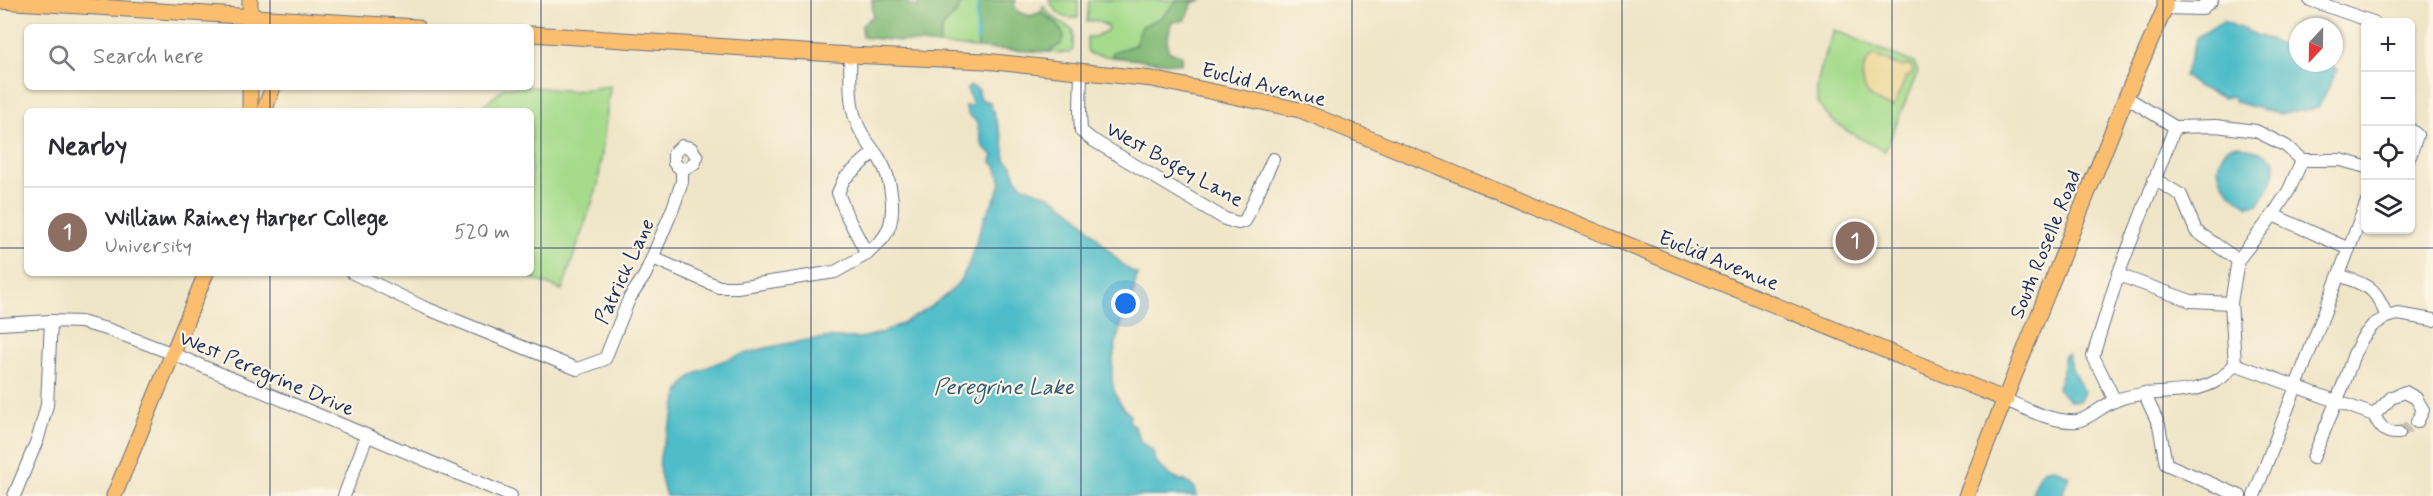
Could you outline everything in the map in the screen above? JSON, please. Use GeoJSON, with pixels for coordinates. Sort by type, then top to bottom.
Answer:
{"type":"FeatureCollection","features":[{"type":"Feature","properties":{"kind":"main road"},"geometry":{"type":"LineString","coordinates":[[250,0],[250,22]]}},
{"type":"Feature","properties":{"kind":"main road"},"geometry":{"type":"LineString","coordinates":[[0,1],[250,22],[310,24]]}},
{"type":"Feature","properties":{"kind":"main road","name":"South Roselle Road"},"geometry":{"type":"LineString","coordinates":[[1966,496],[2126,97],[2169,3]]}},
{"type":"Feature","properties":{"kind":"main road","name":"Euclid Avenue"},"geometry":{"type":"LineString","coordinates":[[534,34],[850,55],[985,61],[1152,79],[1300,110],[2006,400]]}},
{"type":"Feature","properties":{"kind":"main road"},"geometry":{"type":"LineString","coordinates":[[250,90],[250,108]]}},
{"type":"Feature","properties":{"kind":"main road"},"geometry":{"type":"LineString","coordinates":[[265,108],[272,90]]}},
{"type":"Feature","properties":{"kind":"main road"},"geometry":{"type":"LineString","coordinates":[[114,496],[205,276]]}},
{"type":"Feature","properties":{"kind":"street"},"geometry":{"type":"LineString","coordinates":[[2169,3],[2201,9],[2212,0]]}},
{"type":"Feature","properties":{"kind":"street"},"geometry":{"type":"LineString","coordinates":[[2310,0],[2362,18]]}},
{"type":"Feature","properties":{"kind":"street"},"geometry":{"type":"LineString","coordinates":[[653,258],[719,287],[736,287],[835,272],[867,254],[885,236],[892,211],[891,184],[880,160],[857,123],[851,102],[850,55]]}},
{"type":"Feature","properties":{"kind":"street","name":"West Bogey Lane"},"geometry":{"type":"LineString","coordinates":[[1082,71],[1081,131],[1225,219],[1238,223],[1245,221],[1273,159]]}},
{"type":"Feature","properties":{"kind":"street"},"geometry":{"type":"LineString","coordinates":[[2126,97],[2175,127],[2216,126],[2256,131],[2286,146],[2302,160],[2342,160],[2361,166]]}},
{"type":"Feature","properties":{"kind":"street"},"geometry":{"type":"LineString","coordinates":[[2115,401],[2093,356],[2118,275],[2175,127]]}},
{"type":"Feature","properties":{"kind":"street"},"geometry":{"type":"LineString","coordinates":[[867,254],[838,193],[844,179],[874,152]]}},
{"type":"Feature","properties":{"kind":"street"},"geometry":{"type":"LineString","coordinates":[[2006,400],[2043,416],[2078,421],[2115,401],[2144,393],[2173,393],[2219,380],[2235,364],[2231,303],[2238,260],[2273,215],[2289,190],[2302,160]]}},
{"type":"Feature","properties":{"kind":"street","name":"Patrick Lane"},"geometry":{"type":"LineString","coordinates":[[358,276],[423,307],[578,369],[604,359],[629,299],[653,258],[679,190],[682,170]]}},
{"type":"Feature","properties":{"kind":"street"},"geometry":{"type":"LineString","coordinates":[[2154,179],[2181,195],[2196,231],[2238,260]]}},
{"type":"Feature","properties":{"kind":"street"},"geometry":{"type":"LineString","coordinates":[[2273,215],[2349,249]]}},
{"type":"Feature","properties":{"kind":"street"},"geometry":{"type":"LineString","coordinates":[[2254,496],[2361,217]]}},
{"type":"Feature","properties":{"kind":"street"},"geometry":{"type":"LineString","coordinates":[[2118,275],[2191,301],[2231,303]]}},
{"type":"Feature","properties":{"kind":"street"},"geometry":{"type":"LineString","coordinates":[[2338,275],[2367,286],[2378,295],[2387,317]]}},
{"type":"Feature","properties":{"kind":"street"},"geometry":{"type":"LineString","coordinates":[[2313,458],[2363,337],[2373,325],[2398,314],[2433,320]]}},
{"type":"Feature","properties":{"kind":"street"},"geometry":{"type":"LineString","coordinates":[[14,496],[38,438],[47,405],[51,321]]}},
{"type":"Feature","properties":{"kind":"street","name":"West Peregrine Drive"},"geometry":{"type":"LineString","coordinates":[[0,324],[81,322],[110,330],[171,353],[512,496]]}},
{"type":"Feature","properties":{"kind":"street"},"geometry":{"type":"LineString","coordinates":[[2235,364],[2374,415],[2380,428],[2391,433],[2399,433]]}},
{"type":"Feature","properties":{"kind":"street"},"geometry":{"type":"LineString","coordinates":[[2374,415],[2392,397],[2405,392],[2416,398],[2423,410],[2417,422]]}},
{"type":"Feature","properties":{"kind":"street"},"geometry":{"type":"LineString","coordinates":[[2144,393],[2159,425],[2166,464],[2240,496]]}},
{"type":"Feature","properties":{"kind":"street"},"geometry":{"type":"LineString","coordinates":[[344,496],[367,436]]}},
{"type":"Feature","properties":{"kind":"green space"},"geometry":{"type":"Polygon","coordinates":[[[872,0],[906,0],[908,4],[918,7],[919,0],[971,0],[960,4],[957,12],[942,28],[939,45],[862,37],[862,25],[873,16],[872,0]]]}},
{"type":"Feature","properties":{"kind":"green space"},"geometry":{"type":"Polygon","coordinates":[[[971,0],[981,0],[978,12],[978,48],[939,45],[942,28],[957,12],[960,4],[971,0]]]}},
{"type":"Feature","properties":{"kind":"green space"},"geometry":{"type":"Polygon","coordinates":[[[981,0],[1016,0],[1014,6],[1019,12],[1030,16],[1041,12],[1057,24],[1064,36],[1061,44],[1048,52],[978,48],[978,12],[981,0]]]}},
{"type":"Feature","properties":{"kind":"green space"},"geometry":{"type":"Polygon","coordinates":[[[1049,0],[1078,0],[1078,17],[1064,17],[1057,12],[1049,0]]]}},
{"type":"Feature","properties":{"kind":"green space"},"geometry":{"type":"Polygon","coordinates":[[[1089,0],[1178,0],[1162,17],[1141,27],[1135,45],[1113,52],[1112,57],[1089,54],[1087,37],[1094,37],[1108,30],[1107,26],[1095,20],[1087,22],[1089,0]]]}},
{"type":"Feature","properties":{"kind":"green space"},"geometry":{"type":"Polygon","coordinates":[[[1178,0],[1203,0],[1193,2],[1185,20],[1172,22],[1167,41],[1168,51],[1182,56],[1181,64],[1112,57],[1113,52],[1135,45],[1141,27],[1162,17],[1178,0]]]}},
{"type":"Feature","properties":{"kind":"green space"},"geometry":{"type":"Polygon","coordinates":[[[1043,6],[1051,16],[1073,30],[1073,49],[1070,53],[1048,52],[1061,44],[1057,24],[1041,12],[1043,6]]]}},
{"type":"Feature","properties":{"kind":"green space"},"geometry":{"type":"Polygon","coordinates":[[[1834,30],[1914,63],[1918,71],[1885,151],[1845,129],[1826,114],[1820,106],[1817,98],[1818,81],[1834,30]]]}},
{"type":"Feature","properties":{"kind":"green space"},"geometry":{"type":"Polygon","coordinates":[[[610,86],[598,185],[562,290],[526,276],[534,276],[534,108],[481,108],[502,90],[534,90],[534,87],[573,91],[610,86]]]}},
{"type":"Feature","properties":{"kind":"sand"},"geometry":{"type":"Polygon","coordinates":[[[1873,55],[1901,67],[1909,65],[1913,69],[1912,75],[1906,77],[1894,106],[1876,101],[1865,88],[1863,72],[1866,63],[1873,55]]]}},
{"type":"Feature","properties":{"kind":"water"},"geometry":{"type":"Polygon","coordinates":[[[2223,21],[2289,48],[2289,72],[2336,72],[2318,108],[2280,114],[2235,102],[2233,96],[2223,98],[2197,86],[2184,76],[2197,37],[2223,21]]]}},
{"type":"Feature","properties":{"kind":"water","name":"Peregrine Lake"},"geometry":{"type":"Polygon","coordinates":[[[971,86],[979,90],[978,94],[982,100],[990,102],[1003,141],[1005,160],[1012,165],[1018,180],[1026,187],[1052,197],[1068,208],[1086,224],[1119,261],[1138,275],[1132,306],[1122,322],[1115,347],[1113,383],[1121,405],[1130,415],[1129,421],[1134,426],[1141,442],[1153,451],[1157,464],[1174,478],[1185,481],[1195,488],[1197,496],[666,496],[660,475],[661,450],[679,393],[684,384],[694,375],[728,359],[771,347],[824,338],[855,338],[875,335],[928,308],[954,288],[960,280],[1001,183],[996,166],[991,161],[993,155],[983,147],[976,121],[968,114],[965,106],[973,106],[967,89],[971,86]]]}},
{"type":"Feature","properties":{"kind":"water"},"geometry":{"type":"Polygon","coordinates":[[[2239,145],[2266,154],[2275,161],[2273,178],[2259,204],[2249,206],[2230,192],[2221,179],[2219,165],[2221,157],[2228,148],[2239,145]]]}},
{"type":"Feature","properties":{"kind":"water"},"geometry":{"type":"Polygon","coordinates":[[[2068,354],[2071,368],[2084,392],[2080,401],[2070,401],[2057,388],[2063,369],[2063,357],[2068,354]]]}},
{"type":"Feature","properties":{"kind":"water"},"geometry":{"type":"Polygon","coordinates":[[[2055,468],[2069,476],[2063,492],[2064,496],[2031,496],[2039,475],[2045,469],[2055,468]]]}},
{"type":"Feature","properties":{"kind":"waterway"},"geometry":{"type":"LineString","coordinates":[[977,42],[977,12],[980,0]]}},
{"type":"Feature","properties":{"kind":"tunnel"},"geometry":{"type":"LineString","coordinates":[[2399,433],[2417,422]]}},
{"type":"Feature","properties":{"kind":"place","name":"William Rainey Harper College"},"geometry":{"type":"Point","coordinates":[1855,241]}}]}
